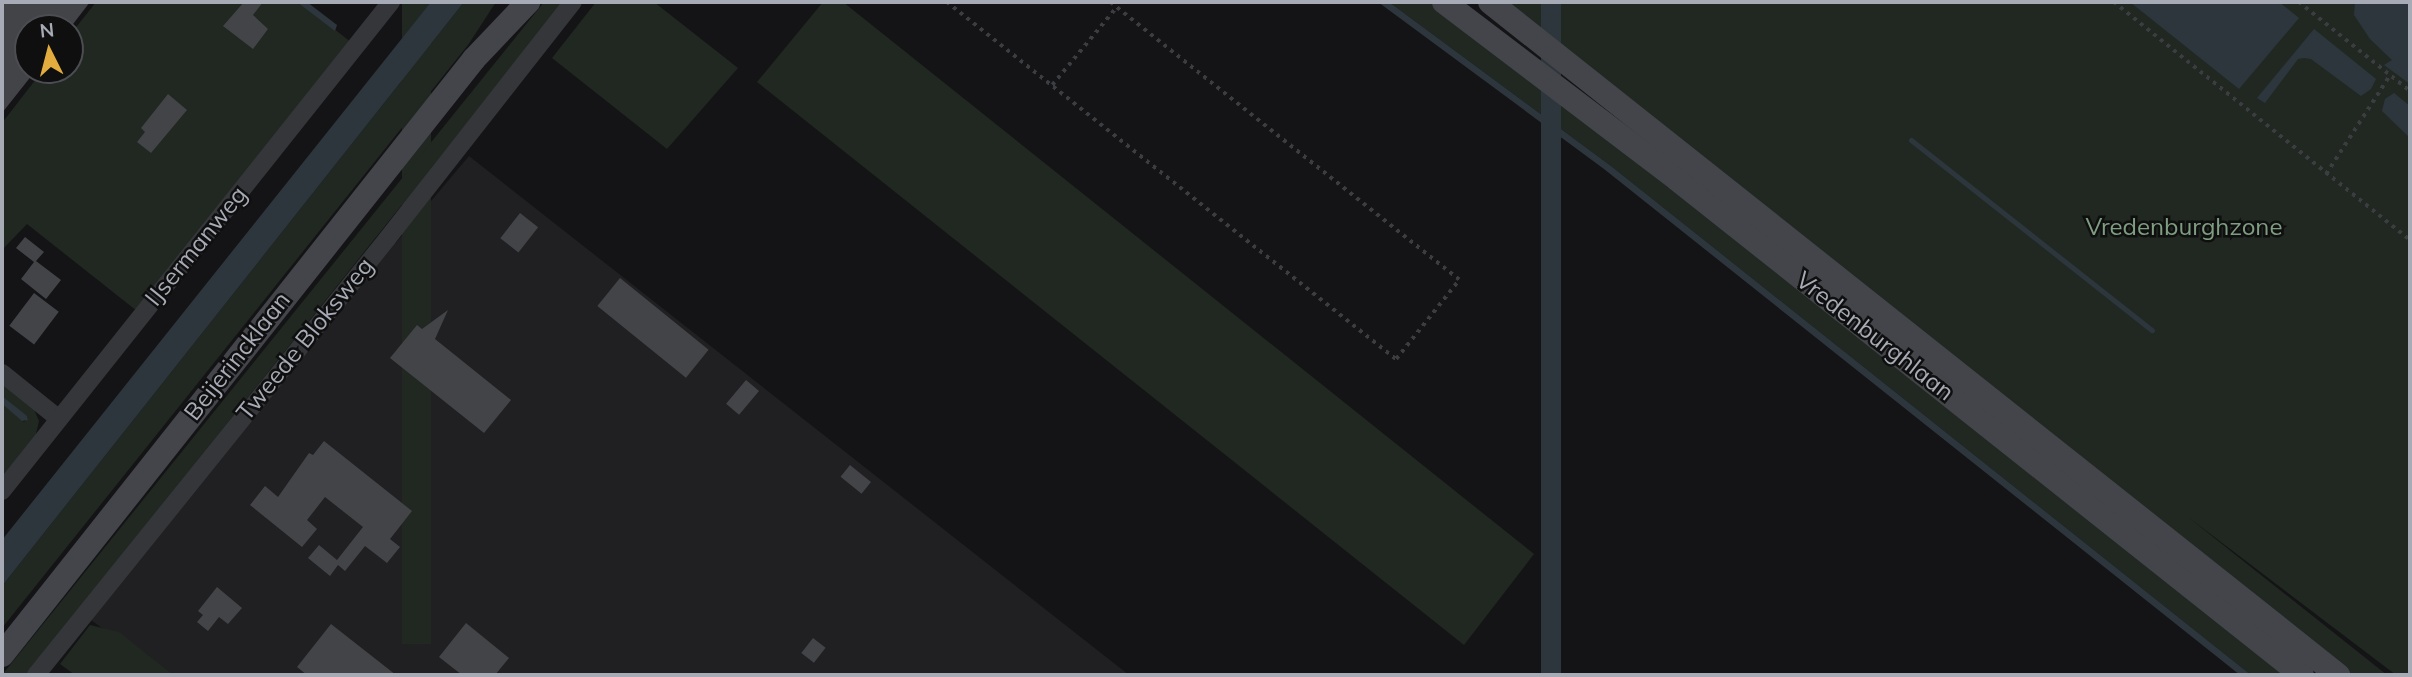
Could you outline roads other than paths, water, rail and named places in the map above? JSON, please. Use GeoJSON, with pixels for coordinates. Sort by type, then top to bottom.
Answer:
{"type":"FeatureCollection","features":[{"type":"Feature","properties":{"kind":"main road","name":"Beijerincklaan"},"geometry":{"type":"LineString","coordinates":[[474,59],[505,2]]}},
{"type":"Feature","properties":{"kind":"main road","name":"Beijerincklaan"},"geometry":{"type":"LineString","coordinates":[[2,655],[474,59],[527,2]]}},
{"type":"Feature","properties":{"kind":"main road","name":"Vredenburghlaan"},"geometry":{"type":"LineString","coordinates":[[1444,2],[1678,179],[2302,675]]}},
{"type":"Feature","properties":{"kind":"main road","name":"Vredenburghlaan"},"geometry":{"type":"LineString","coordinates":[[1490,2],[2338,675]]}},
{"type":"Feature","properties":{"kind":"street","name":"IJsermanweg"},"geometry":{"type":"LineString","coordinates":[[2,491],[391,2]]}},
{"type":"Feature","properties":{"kind":"street","name":"Tweede Bloksweg"},"geometry":{"type":"LineString","coordinates":[[36,675],[387,239],[573,2]]}},
{"type":"Feature","properties":{"kind":"street"},"geometry":{"type":"LineString","coordinates":[[2,373],[59,419]]}},
{"type":"Feature","properties":{"kind":"waterway"},"geometry":{"type":"LineString","coordinates":[[1911,140],[2152,330]]}},
{"type":"Feature","properties":{"kind":"park label","name":"Vredenburghzone"},"geometry":{"type":"Point","coordinates":[2184,227]}}]}
